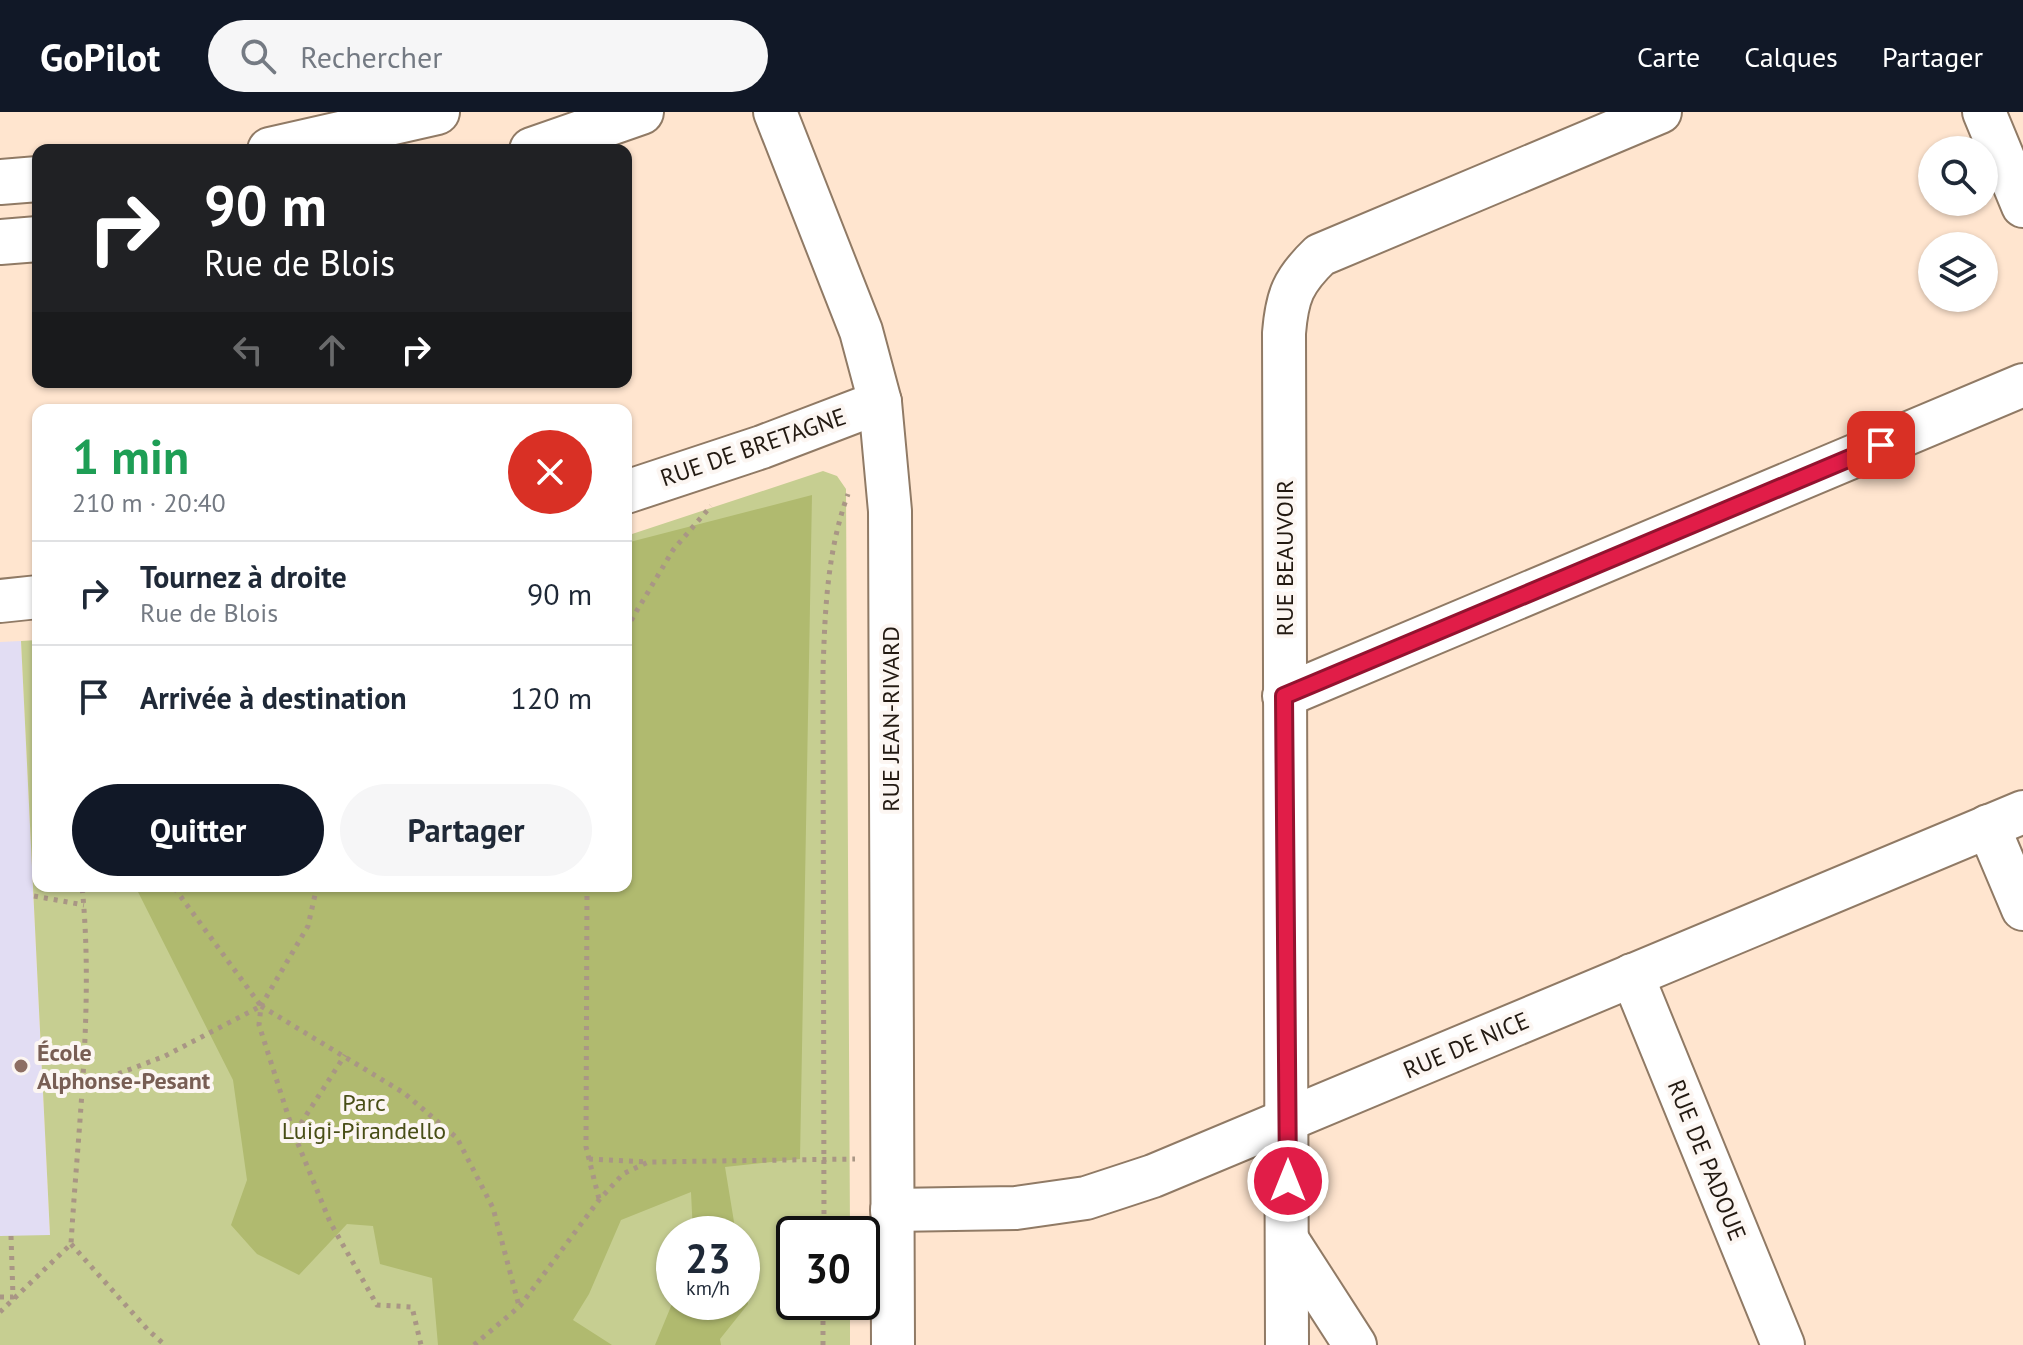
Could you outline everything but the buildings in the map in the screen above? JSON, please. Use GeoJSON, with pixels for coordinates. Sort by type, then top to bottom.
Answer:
{"type":"FeatureCollection","features":[{"type":"Feature","properties":{"kind":"main road"},"geometry":{"type":"LineString","coordinates":[[296,144],[437,112]]}},
{"type":"Feature","properties":{"kind":"main road"},"geometry":{"type":"LineString","coordinates":[[549,144],[641,112]]}},
{"type":"Feature","properties":{"kind":"main road"},"geometry":{"type":"LineString","coordinates":[[0,182],[32,179]]}},
{"type":"Feature","properties":{"kind":"main road"},"geometry":{"type":"LineString","coordinates":[[0,242],[32,239]]}},
{"type":"Feature","properties":{"kind":"street","name":"RUE JEAN-RIVARD"},"geometry":{"type":"LineString","coordinates":[[775,112],[861,331],[880,402],[890,511],[893,1345]]}},
{"type":"Feature","properties":{"kind":"street","name":"RUE BEAUVOIR"},"geometry":{"type":"LineString","coordinates":[[1287,1345],[1284,333],[1287,305],[1298,277],[1320,255],[1660,112]]}},
{"type":"Feature","properties":{"kind":"street"},"geometry":{"type":"LineString","coordinates":[[1984,112],[2023,206]]}},
{"type":"Feature","properties":{"kind":"street"},"geometry":{"type":"LineString","coordinates":[[1284,696],[2023,385]]}},
{"type":"Feature","properties":{"kind":"street","name":"RUE DE BRETAGNE"},"geometry":{"type":"LineString","coordinates":[[632,490],[762,447],[880,402]]}},
{"type":"Feature","properties":{"kind":"street"},"geometry":{"type":"LineString","coordinates":[[0,601],[32,598]]}},
{"type":"Feature","properties":{"kind":"street"},"geometry":{"type":"LineString","coordinates":[[2006,819],[2023,909]]}},
{"type":"Feature","properties":{"kind":"street","name":"RUE DE NICE"},"geometry":{"type":"LineString","coordinates":[[892,1210],[1016,1208],[1086,1198],[1153,1176],[2006,819]]}},
{"type":"Feature","properties":{"kind":"street","name":"RUE DE PADOUE"},"geometry":{"type":"LineString","coordinates":[[1632,975],[1783,1345]]}},
{"type":"Feature","properties":{"kind":"street"},"geometry":{"type":"LineString","coordinates":[[1288,1241],[1355,1345]]}},
{"type":"Feature","properties":{"kind":"path"},"geometry":{"type":"LineString","coordinates":[[824,1216],[825,626],[827,580],[839,521],[852,483]]}},
{"type":"Feature","properties":{"kind":"path"},"geometry":{"type":"LineString","coordinates":[[632,619],[673,550],[713,504]]}},
{"type":"Feature","properties":{"kind":"path"},"geometry":{"type":"LineString","coordinates":[[0,1312],[71,1244],[86,1003],[83,892]]}},
{"type":"Feature","properties":{"kind":"path"},"geometry":{"type":"LineString","coordinates":[[177,892],[261,1006],[404,1093],[457,1138],[493,1208],[520,1306]]}},
{"type":"Feature","properties":{"kind":"path"},"geometry":{"type":"LineString","coordinates":[[316,892],[308,926],[261,1006],[259,1025],[294,1134],[330,1222],[377,1305],[412,1307],[421,1345]]}},
{"type":"Feature","properties":{"kind":"path"},"geometry":{"type":"LineString","coordinates":[[587,892],[586,1147],[599,1200]]}},
{"type":"Feature","properties":{"kind":"path"},"geometry":{"type":"LineString","coordinates":[[34,896],[84,905]]}},
{"type":"Feature","properties":{"kind":"path"},"geometry":{"type":"LineString","coordinates":[[81,1088],[165,1056],[261,1006]]}},
{"type":"Feature","properties":{"kind":"path"},"geometry":{"type":"LineString","coordinates":[[294,1134],[345,1055]]}},
{"type":"Feature","properties":{"kind":"path"},"geometry":{"type":"LineString","coordinates":[[589,1159],[648,1162],[892,1158]]}},
{"type":"Feature","properties":{"kind":"path"},"geometry":{"type":"LineString","coordinates":[[474,1345],[520,1306],[599,1200],[623,1174],[648,1162]]}},
{"type":"Feature","properties":{"kind":"path"},"geometry":{"type":"LineString","coordinates":[[11,1236],[13,1297]]}},
{"type":"Feature","properties":{"kind":"path"},"geometry":{"type":"LineString","coordinates":[[71,1244],[165,1345]]}},
{"type":"Feature","properties":{"kind":"path"},"geometry":{"type":"LineString","coordinates":[[0,1297],[13,1297]]}},
{"type":"Feature","properties":{"kind":"path"},"geometry":{"type":"LineString","coordinates":[[823,1320],[823,1345]]}},
{"type":"Feature","properties":{"kind":"shaded area","name":"École Alphonse-Pesant"},"geometry":{"type":"Polygon","coordinates":[[[21,641],[50,1236],[0,1236],[0,642],[21,641]]]}},
{"type":"Feature","properties":{"kind":"green space","name":"Parc Luigi-Pirandello"},"geometry":{"type":"Polygon","coordinates":[[[823,471],[837,476],[846,489],[850,1216],[776,1216],[776,1320],[850,1320],[850,1345],[0,1345],[0,1236],[50,1235],[33,892],[632,892],[632,534],[823,471]]]}},
{"type":"Feature","properties":{"kind":"green space","name":"Parc Luigi-Pirandello"},"geometry":{"type":"Polygon","coordinates":[[[812,495],[800,1159],[725,1167],[733,1216],[692,1216],[691,1192],[621,1220],[589,1294],[573,1320],[612,1345],[438,1345],[432,1278],[380,1264],[373,1226],[347,1224],[299,1275],[257,1254],[231,1225],[247,1180],[233,1080],[138,892],[632,892],[632,541],[812,495]]]}},
{"type":"Feature","properties":{"kind":"green space","name":"Parc Luigi-Pirandello"},"geometry":{"type":"Polygon","coordinates":[[[32,640],[32,866],[21,641],[32,640]]]}},
{"type":"Feature","properties":{"kind":"green space"},"geometry":{"type":"Polygon","coordinates":[[[665,1320],[735,1320],[720,1339],[721,1345],[655,1345],[665,1320]]]}},
{"type":"Feature","properties":{"kind":"place","name":"École Alphonse-Pesant"},"geometry":{"type":"Point","coordinates":[21,1066]}},
{"type":"Feature","properties":{"kind":"route"},"geometry":{"type":"LineString","coordinates":[[1288,1181],[1284,696],[1881,445]]}}]}
